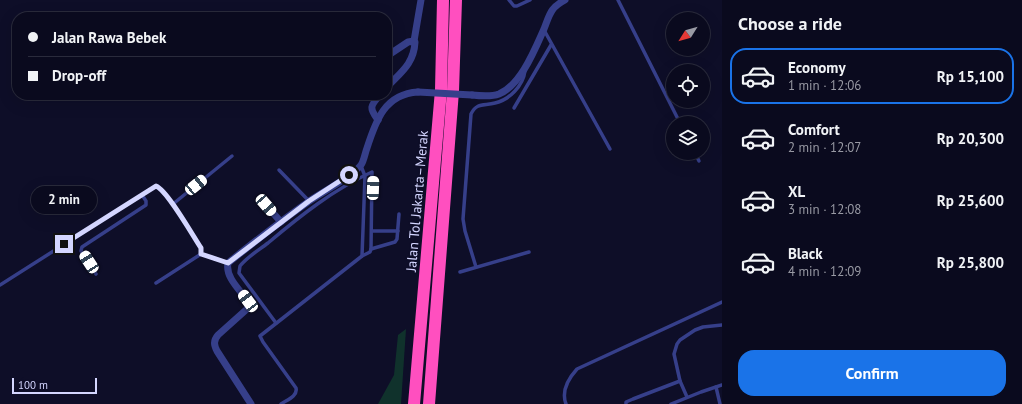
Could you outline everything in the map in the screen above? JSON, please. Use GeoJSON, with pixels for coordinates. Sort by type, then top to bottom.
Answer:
{"type":"FeatureCollection","features":[{"type":"Feature","properties":{"kind":"highway","name":"Jalan Tol Jakarta–Merak"},"geometry":{"type":"LineString","coordinates":[[414,404],[442,90],[443,0]]}},
{"type":"Feature","properties":{"kind":"highway","name":"Jalan Tol Jakarta–Merak"},"geometry":{"type":"LineString","coordinates":[[428,404],[453,91],[456,0]]}},
{"type":"Feature","properties":{"kind":"street"},"geometry":{"type":"LineString","coordinates":[[392,82],[408,66],[414,49],[421,0]]}},
{"type":"Feature","properties":{"kind":"street"},"geometry":{"type":"LineString","coordinates":[[251,404],[214,345],[214,339],[249,306],[248,301],[228,274],[228,263],[309,201],[361,166],[382,112],[399,96],[418,92],[489,96],[503,92],[526,69],[553,8],[564,0]]}},
{"type":"Feature","properties":{"kind":"street"},"geometry":{"type":"LineString","coordinates":[[392,53],[408,42],[414,41]]}},
{"type":"Feature","properties":{"kind":"street"},"geometry":{"type":"LineString","coordinates":[[376,100],[371,108],[378,120]]}},
{"type":"Feature","properties":{"kind":"street"},"geometry":{"type":"LineString","coordinates":[[266,205],[281,222]]}},
{"type":"Feature","properties":{"kind":"lane"},"geometry":{"type":"LineString","coordinates":[[509,0],[514,6],[530,0]]}},
{"type":"Feature","properties":{"kind":"lane"},"geometry":{"type":"LineString","coordinates":[[618,0],[676,116]]}},
{"type":"Feature","properties":{"kind":"lane"},"geometry":{"type":"LineString","coordinates":[[544,29],[551,45],[610,149]]}},
{"type":"Feature","properties":{"kind":"lane"},"geometry":{"type":"LineString","coordinates":[[514,108],[551,45]]}},
{"type":"Feature","properties":{"kind":"lane"},"geometry":{"type":"LineString","coordinates":[[476,267],[465,231],[463,219],[471,114],[474,108],[494,103],[508,97],[520,84],[525,75],[526,69]]}},
{"type":"Feature","properties":{"kind":"lane"},"geometry":{"type":"LineString","coordinates":[[173,204],[232,156]]}},
{"type":"Feature","properties":{"kind":"lane"},"geometry":{"type":"LineString","coordinates":[[361,166],[365,176],[362,256]]}},
{"type":"Feature","properties":{"kind":"lane"},"geometry":{"type":"LineString","coordinates":[[279,170],[309,201]]}},
{"type":"Feature","properties":{"kind":"lane"},"geometry":{"type":"LineString","coordinates":[[276,323],[239,273],[240,266],[323,201],[351,182],[372,172],[371,249]]}},
{"type":"Feature","properties":{"kind":"lane"},"geometry":{"type":"LineString","coordinates":[[0,285],[142,194],[158,186],[173,204],[201,248],[201,254]]}},
{"type":"Feature","properties":{"kind":"lane"},"geometry":{"type":"LineString","coordinates":[[96,274],[81,251],[82,247],[146,205],[146,201],[142,194]]}},
{"type":"Feature","properties":{"kind":"lane"},"geometry":{"type":"LineString","coordinates":[[280,404],[297,391],[260,337],[262,333],[362,256],[370,252],[371,249],[395,242],[397,239],[399,214]]}},
{"type":"Feature","properties":{"kind":"lane"},"geometry":{"type":"LineString","coordinates":[[372,231],[398,231]]}},
{"type":"Feature","properties":{"kind":"lane"},"geometry":{"type":"LineString","coordinates":[[460,272],[529,252]]}},
{"type":"Feature","properties":{"kind":"lane"},"geometry":{"type":"LineString","coordinates":[[201,254],[228,263]]}},
{"type":"Feature","properties":{"kind":"lane"},"geometry":{"type":"LineString","coordinates":[[156,283],[201,254]]}},
{"type":"Feature","properties":{"kind":"lane"},"geometry":{"type":"LineString","coordinates":[[566,404],[564,392],[571,375],[577,369],[722,302]]}},
{"type":"Feature","properties":{"kind":"lane"},"geometry":{"type":"LineString","coordinates":[[687,397],[680,381],[674,354],[680,340],[703,327],[722,324]]}},
{"type":"Feature","properties":{"kind":"lane"},"geometry":{"type":"LineString","coordinates":[[626,404],[626,402],[633,399],[680,381]]}},
{"type":"Feature","properties":{"kind":"lane"},"geometry":{"type":"LineString","coordinates":[[671,404],[722,385]]}},
{"type":"Feature","properties":{"kind":"lane"},"geometry":{"type":"LineString","coordinates":[[716,387],[720,404]]}},
{"type":"Feature","properties":{"kind":"green space"},"geometry":{"type":"Polygon","coordinates":[[[406,329],[401,404],[378,404],[394,375],[398,335],[406,329]]]}},
{"type":"Feature","properties":{"kind":"route"},"geometry":{"type":"LineString","coordinates":[[64,244],[154,187],[158,186],[173,204],[201,248],[201,254],[228,263],[277,224],[349,175]]}}]}
